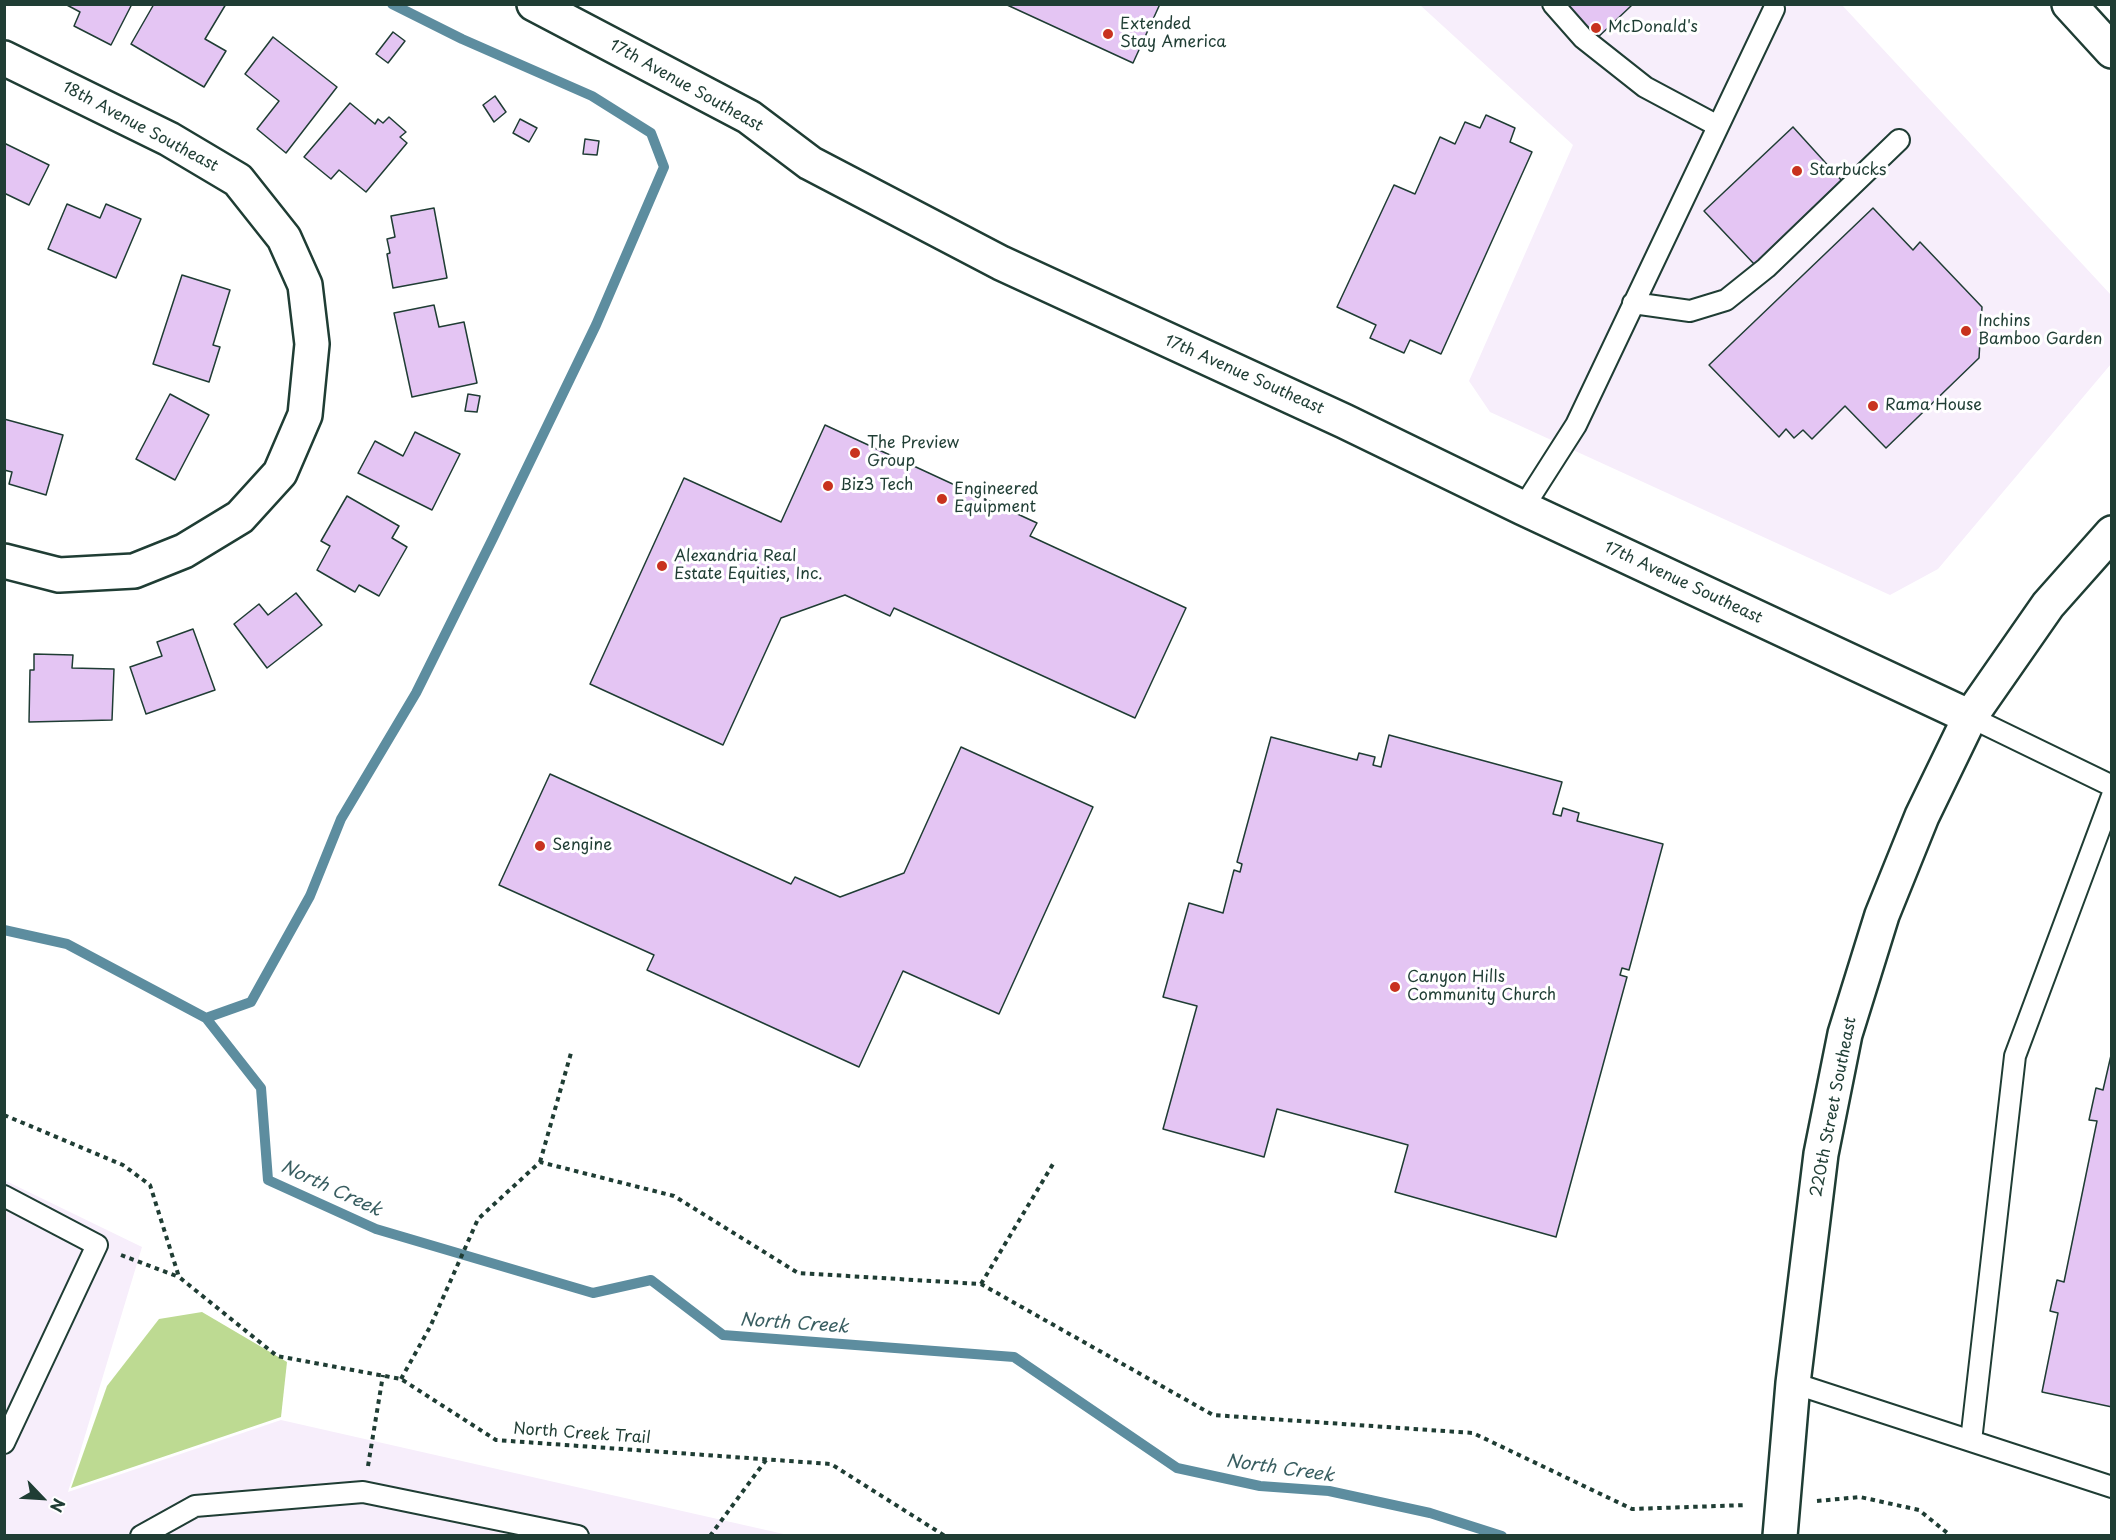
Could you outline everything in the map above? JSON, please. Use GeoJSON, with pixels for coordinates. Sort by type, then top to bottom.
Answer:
{"type":"FeatureCollection","features":[{"type":"Feature","properties":{"kind":"street","name":"17th Avenue Southeast"},"geometry":{"type":"LineString","coordinates":[[534,4],[749,117],[810,163],[1001,263],[1344,421],[1523,508],[1970,717]]}},
{"type":"Feature","properties":{"kind":"street"},"geometry":{"type":"LineString","coordinates":[[2069,4],[2112,51]]}},
{"type":"Feature","properties":{"kind":"street","name":"18th Avenue Southeast"},"geometry":{"type":"LineString","coordinates":[[4,58],[168,139],[238,180],[284,238],[305,285],[312,344],[305,415],[280,474],[240,517],[184,551],[135,571],[59,576],[4,561]]}},
{"type":"Feature","properties":{"kind":"street","name":"220th Street Southeast"},"geometry":{"type":"LineString","coordinates":[[1781,1520],[1793,1383],[1821,1154],[1845,1034],[1882,915],[1922,816],[1970,717],[2048,605],[2112,533]]}},
{"type":"Feature","properties":{"kind":"lane"},"geometry":{"type":"LineString","coordinates":[[1553,4],[1584,38],[1645,87],[1718,126]]}},
{"type":"Feature","properties":{"kind":"lane"},"geometry":{"type":"LineString","coordinates":[[1523,508],[1576,425],[1774,9]]}},
{"type":"Feature","properties":{"kind":"lane"},"geometry":{"type":"LineString","coordinates":[[1634,303],[1690,311],[1726,300],[1766,268],[1899,140]]}},
{"type":"Feature","properties":{"kind":"lane"},"geometry":{"type":"LineString","coordinates":[[1970,717],[2112,786]]}},
{"type":"Feature","properties":{"kind":"lane"},"geometry":{"type":"LineString","coordinates":[[1971,1441],[2015,1056],[2112,796]]}},
{"type":"Feature","properties":{"kind":"lane"},"geometry":{"type":"LineString","coordinates":[[4,1196],[97,1245],[4,1443]]}},
{"type":"Feature","properties":{"kind":"lane"},"geometry":{"type":"LineString","coordinates":[[1793,1383],[2112,1487]]}},
{"type":"Feature","properties":{"kind":"lane"},"geometry":{"type":"LineString","coordinates":[[141,1536],[195,1506],[363,1492],[578,1536]]}},
{"type":"Feature","properties":{"kind":"path"},"geometry":{"type":"LineString","coordinates":[[401,1379],[430,1327],[478,1219],[540,1162],[571,1053]]}},
{"type":"Feature","properties":{"kind":"path"},"geometry":{"type":"LineString","coordinates":[[4,1114],[123,1165],[150,1185],[179,1277]]}},
{"type":"Feature","properties":{"kind":"path"},"geometry":{"type":"LineString","coordinates":[[540,1162],[674,1196],[798,1273],[981,1284],[1213,1415],[1473,1433],[1632,1509],[1781,1520],[1860,1497],[1919,1510],[1951,1536]]}},
{"type":"Feature","properties":{"kind":"path"},"geometry":{"type":"LineString","coordinates":[[981,1284],[1053,1164]]}},
{"type":"Feature","properties":{"kind":"path","name":"North Creek Trail"},"geometry":{"type":"LineString","coordinates":[[97,1245],[179,1277],[277,1356],[401,1379],[496,1440],[831,1464],[945,1536]]}},
{"type":"Feature","properties":{"kind":"path"},"geometry":{"type":"LineString","coordinates":[[363,1492],[383,1375]]}},
{"type":"Feature","properties":{"kind":"path"},"geometry":{"type":"LineString","coordinates":[[710,1536],[766,1460]]}},
{"type":"Feature","properties":{"kind":"shaded area"},"geometry":{"type":"Polygon","coordinates":[[[1420,5],[1842,5],[2111,295],[2111,364],[1938,569],[1890,595],[1490,412],[1469,381],[1573,145],[1420,5]]]}},
{"type":"Feature","properties":{"kind":"shaded area"},"geometry":{"type":"Polygon","coordinates":[[[4,1180],[142,1247],[68,1492],[281,1420],[788,1535],[5,1535],[4,1180]]]}},
{"type":"Feature","properties":{"kind":"green space"},"geometry":{"type":"Polygon","coordinates":[[[202,1312],[287,1362],[281,1417],[71,1488],[107,1386],[159,1319],[202,1312]]]}},
{"type":"Feature","properties":{"kind":"building"},"geometry":{"type":"Polygon","coordinates":[[[65,4],[132,4],[111,45],[74,26],[80,12],[65,4]]]}},
{"type":"Feature","properties":{"kind":"building"},"geometry":{"type":"Polygon","coordinates":[[[154,4],[226,4],[205,39],[226,51],[204,87],[131,44],[154,4]]]}},
{"type":"Feature","properties":{"kind":"building","name":"Extended Stay America"},"geometry":{"type":"Polygon","coordinates":[[[1005,4],[1160,4],[1133,63],[1005,4]]]}},
{"type":"Feature","properties":{"kind":"building","name":"McDonald's"},"geometry":{"type":"Polygon","coordinates":[[[1556,4],[1630,4],[1631,6],[1595,40],[1556,4]]]}},
{"type":"Feature","properties":{"kind":"building"},"geometry":{"type":"Polygon","coordinates":[[[393,32],[405,41],[388,63],[376,54],[393,32]]]}},
{"type":"Feature","properties":{"kind":"building"},"geometry":{"type":"Polygon","coordinates":[[[273,37],[337,87],[286,153],[257,129],[279,101],[245,74],[273,37]]]}},
{"type":"Feature","properties":{"kind":"building"},"geometry":{"type":"Polygon","coordinates":[[[495,96],[506,112],[494,122],[483,105],[495,96]]]}},
{"type":"Feature","properties":{"kind":"building"},"geometry":{"type":"Polygon","coordinates":[[[350,103],[375,124],[378,119],[383,123],[389,117],[406,132],[400,137],[407,143],[366,192],[339,170],[331,179],[304,157],[350,103]]]}},
{"type":"Feature","properties":{"kind":"building"},"geometry":{"type":"Polygon","coordinates":[[[1486,115],[1515,128],[1510,142],[1532,152],[1441,354],[1410,340],[1404,353],[1370,338],[1376,325],[1337,307],[1394,185],[1415,194],[1440,137],[1455,144],[1465,122],[1480,128],[1486,115]]]}},
{"type":"Feature","properties":{"kind":"building"},"geometry":{"type":"Polygon","coordinates":[[[520,119],[537,128],[529,142],[513,133],[520,119]]]}},
{"type":"Feature","properties":{"kind":"building"},"geometry":{"type":"Polygon","coordinates":[[[1793,127],[1843,182],[1755,265],[1704,211],[1793,127]]]}},
{"type":"Feature","properties":{"kind":"building"},"geometry":{"type":"Polygon","coordinates":[[[585,139],[599,141],[597,155],[583,154],[585,139]]]}},
{"type":"Feature","properties":{"kind":"building"},"geometry":{"type":"Polygon","coordinates":[[[4,143],[49,165],[29,205],[4,193],[4,143]]]}},
{"type":"Feature","properties":{"kind":"building"},"geometry":{"type":"Polygon","coordinates":[[[67,204],[100,218],[106,204],[141,219],[116,278],[48,249],[67,204]]]}},
{"type":"Feature","properties":{"kind":"building"},"geometry":{"type":"Polygon","coordinates":[[[434,208],[447,278],[393,288],[387,254],[390,253],[387,239],[395,237],[391,216],[434,208]]]}},
{"type":"Feature","properties":{"kind":"building"},"geometry":{"type":"Polygon","coordinates":[[[1873,208],[1913,250],[1920,242],[1982,307],[1979,358],[1886,448],[1845,406],[1812,439],[1803,430],[1794,438],[1786,429],[1779,437],[1709,365],[1873,208]]]}},
{"type":"Feature","properties":{"kind":"building"},"geometry":{"type":"Polygon","coordinates":[[[182,275],[230,290],[213,345],[220,347],[209,382],[153,364],[182,275]]]}},
{"type":"Feature","properties":{"kind":"building"},"geometry":{"type":"Polygon","coordinates":[[[434,305],[439,327],[464,322],[477,383],[412,397],[394,313],[434,305]]]}},
{"type":"Feature","properties":{"kind":"building"},"geometry":{"type":"Polygon","coordinates":[[[170,394],[209,415],[175,480],[136,459],[170,394]]]}},
{"type":"Feature","properties":{"kind":"building"},"geometry":{"type":"Polygon","coordinates":[[[468,394],[480,396],[477,412],[465,411],[468,394]]]}},
{"type":"Feature","properties":{"kind":"building"},"geometry":{"type":"Polygon","coordinates":[[[4,419],[63,435],[46,495],[9,484],[12,472],[4,470],[4,419]]]}},
{"type":"Feature","properties":{"kind":"building"},"geometry":{"type":"Polygon","coordinates":[[[825,425],[1037,523],[1030,536],[1186,608],[1135,718],[894,608],[890,616],[845,595],[781,618],[723,745],[590,684],[684,478],[781,522],[825,425]]]}},
{"type":"Feature","properties":{"kind":"building"},"geometry":{"type":"Polygon","coordinates":[[[415,432],[460,454],[432,510],[358,473],[375,441],[403,456],[415,432]]]}},
{"type":"Feature","properties":{"kind":"building"},"geometry":{"type":"Polygon","coordinates":[[[347,496],[399,526],[392,538],[407,547],[379,596],[359,585],[355,592],[317,570],[330,546],[321,541],[347,496]]]}},
{"type":"Feature","properties":{"kind":"building"},"geometry":{"type":"Polygon","coordinates":[[[296,593],[322,625],[267,668],[234,624],[259,604],[268,615],[296,593]]]}},
{"type":"Feature","properties":{"kind":"building"},"geometry":{"type":"Polygon","coordinates":[[[193,629],[215,690],[146,714],[130,667],[162,656],[157,642],[193,629]]]}},
{"type":"Feature","properties":{"kind":"building"},"geometry":{"type":"Polygon","coordinates":[[[34,654],[73,655],[72,668],[114,669],[112,720],[29,722],[30,670],[34,670],[34,654]]]}},
{"type":"Feature","properties":{"kind":"building","name":"Canyon Hills Community Church"},"geometry":{"type":"Polygon","coordinates":[[[1389,735],[1562,782],[1553,814],[1561,816],[1563,808],[1579,813],[1577,821],[1663,844],[1629,970],[1622,968],[1620,975],[1627,977],[1556,1237],[1395,1192],[1408,1145],[1277,1109],[1264,1157],[1163,1129],[1197,1006],[1163,997],[1189,903],[1223,913],[1234,870],[1240,872],[1242,864],[1237,862],[1271,737],[1357,760],[1359,753],[1375,757],[1373,765],[1381,767],[1389,735]]]}},
{"type":"Feature","properties":{"kind":"building"},"geometry":{"type":"Polygon","coordinates":[[[961,747],[1093,807],[999,1014],[903,971],[859,1067],[647,970],[654,955],[499,885],[550,774],[791,884],[795,877],[840,897],[904,873],[961,747]]]}},
{"type":"Feature","properties":{"kind":"building"},"geometry":{"type":"Polygon","coordinates":[[[2112,1051],[2112,1407],[2042,1392],[2058,1313],[2050,1311],[2057,1280],[2064,1282],[2097,1121],[2089,1120],[2096,1088],[2103,1090],[2112,1051]]]}},
{"type":"Feature","properties":{"kind":"waterway"},"geometry":{"type":"LineString","coordinates":[[206,1018],[251,1002],[310,896],[341,819],[416,693],[493,538],[596,325],[664,167],[651,133],[592,96],[462,39],[392,4]]}},
{"type":"Feature","properties":{"kind":"waterway","name":"North Creek"},"geometry":{"type":"LineString","coordinates":[[4,930],[67,944],[206,1018],[261,1088],[268,1180],[376,1229],[593,1293],[651,1280],[723,1335],[1014,1357],[1177,1468],[1260,1486],[1329,1491],[1430,1513],[1502,1536]]}},
{"type":"Feature","properties":{"kind":"place","name":"McDonald's"},"geometry":{"type":"Point","coordinates":[1596,28]}},
{"type":"Feature","properties":{"kind":"place","name":"Extended Stay America"},"geometry":{"type":"Point","coordinates":[1108,34]}},
{"type":"Feature","properties":{"kind":"place","name":"Starbucks"},"geometry":{"type":"Point","coordinates":[1797,171]}},
{"type":"Feature","properties":{"kind":"place","name":"Inchins Bamboo Garden"},"geometry":{"type":"Point","coordinates":[1966,331]}},
{"type":"Feature","properties":{"kind":"place","name":"Rama House"},"geometry":{"type":"Point","coordinates":[1873,406]}},
{"type":"Feature","properties":{"kind":"place","name":"The Preview Group"},"geometry":{"type":"Point","coordinates":[855,453]}},
{"type":"Feature","properties":{"kind":"place","name":"Biz3 Tech"},"geometry":{"type":"Point","coordinates":[828,486]}},
{"type":"Feature","properties":{"kind":"place","name":"Engineered Equipment"},"geometry":{"type":"Point","coordinates":[942,499]}},
{"type":"Feature","properties":{"kind":"place","name":"Alexandria Real Estate Equities, Inc."},"geometry":{"type":"Point","coordinates":[662,566]}},
{"type":"Feature","properties":{"kind":"place","name":"Sengine"},"geometry":{"type":"Point","coordinates":[540,846]}},
{"type":"Feature","properties":{"kind":"place","name":"Canyon Hills Community Church"},"geometry":{"type":"Point","coordinates":[1395,987]}}]}
